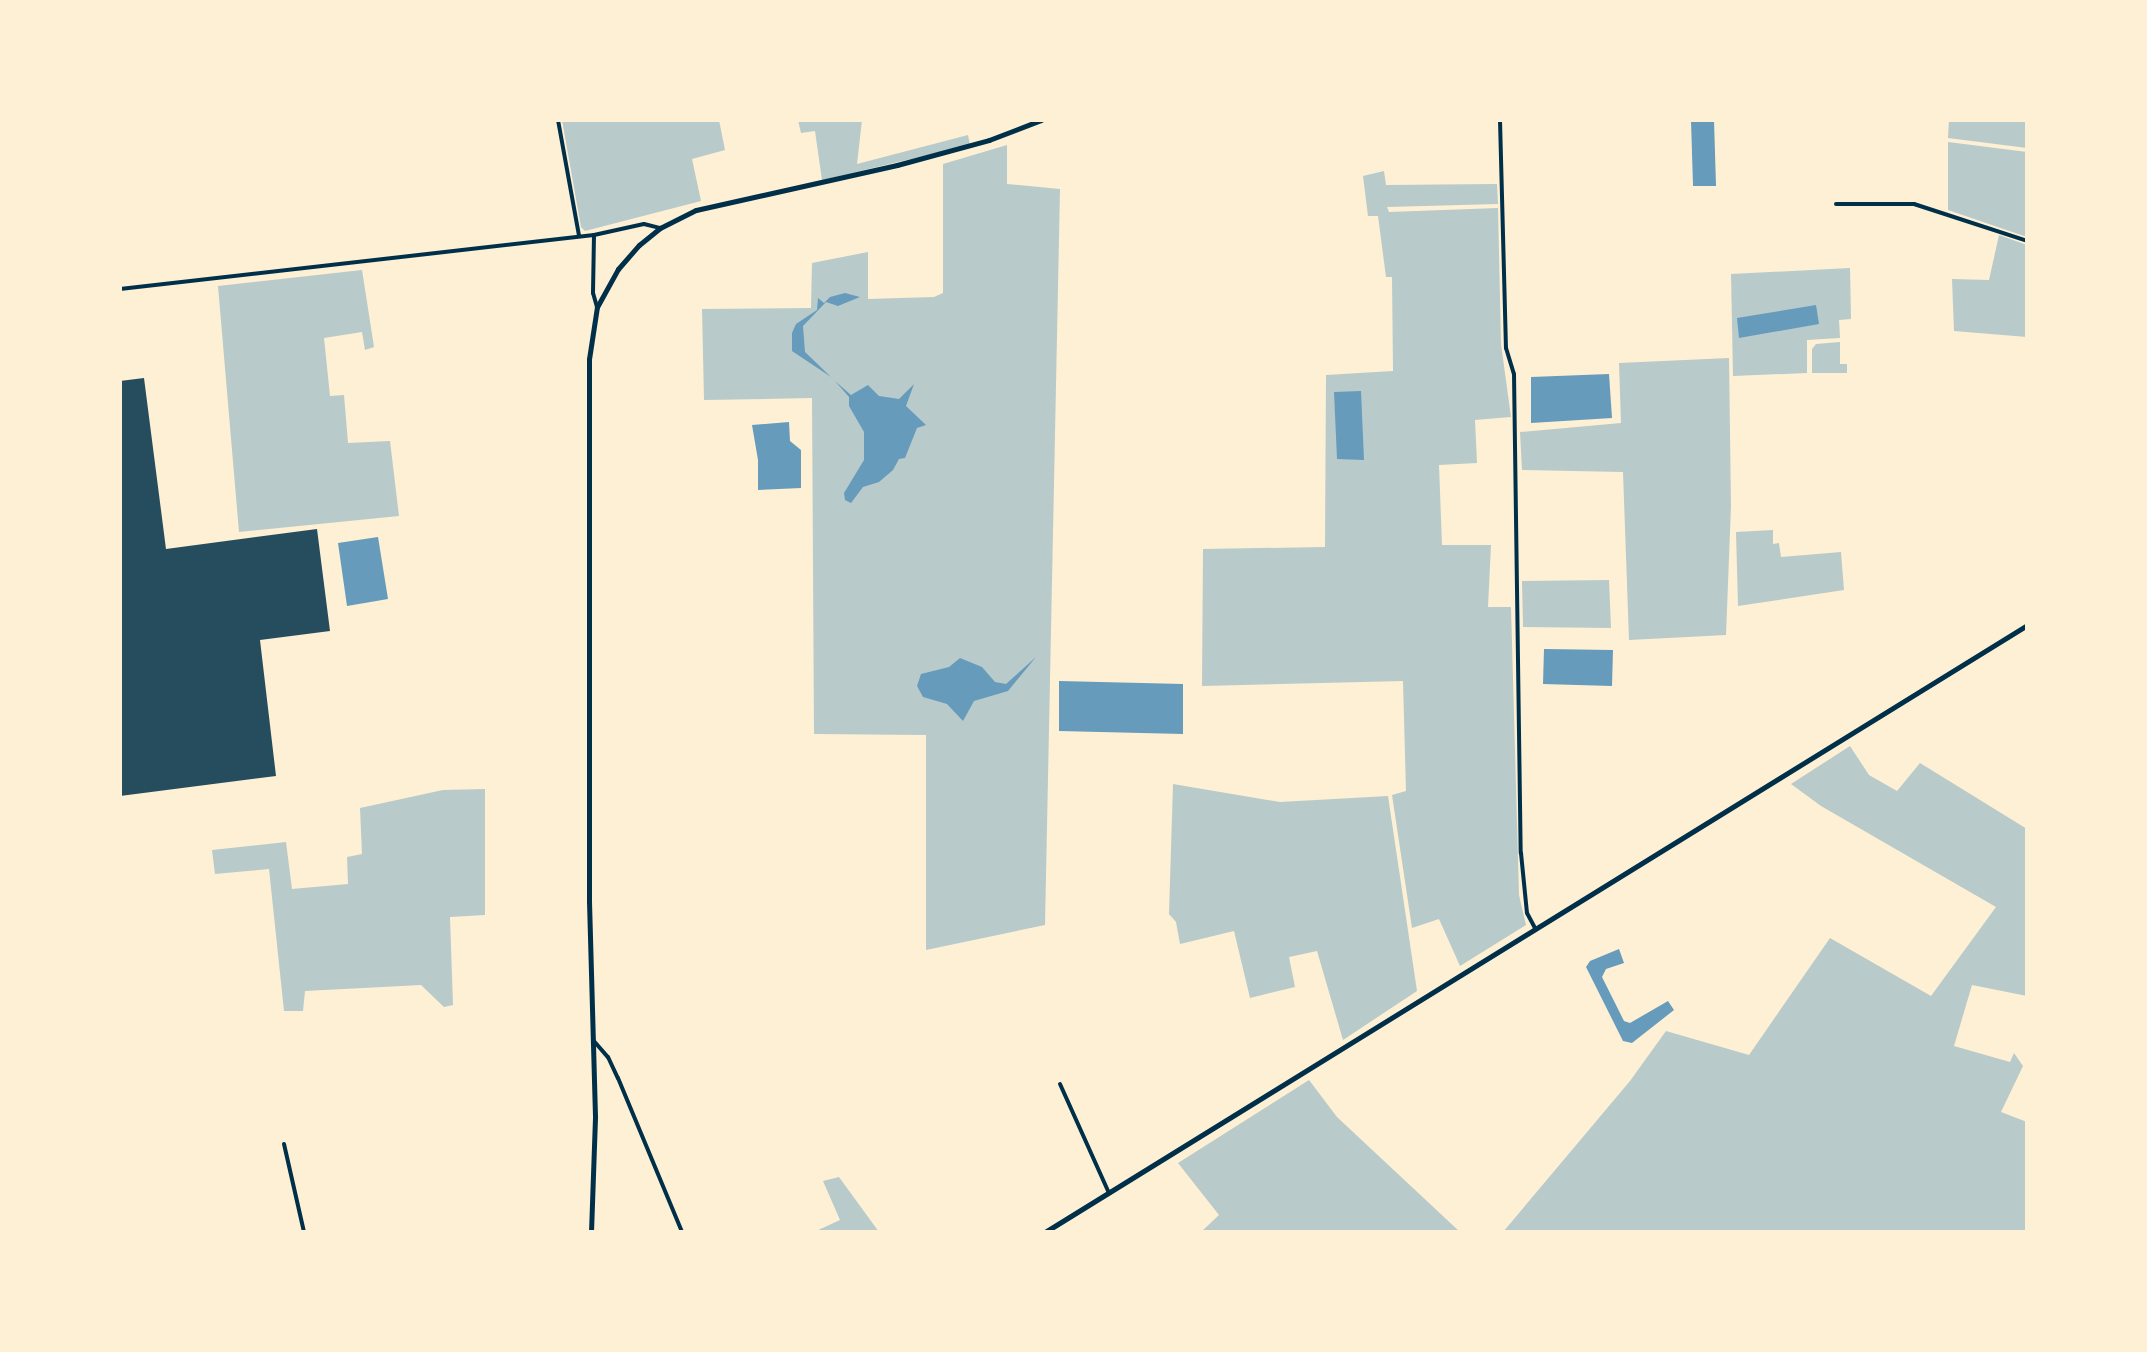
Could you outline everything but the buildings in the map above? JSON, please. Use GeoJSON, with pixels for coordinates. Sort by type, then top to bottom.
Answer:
{"type":"FeatureCollection","features":[{"type":"Feature","properties":{"kind":"street"},"geometry":{"type":"LineString","coordinates":[[558,120],[579,236]]}},
{"type":"Feature","properties":{"kind":"street"},"geometry":{"type":"LineString","coordinates":[[591,1232],[593,1040],[589,901],[589,337],[597,307],[627,256],[660,228],[713,205],[897,165],[989,140],[1041,120]]}},
{"type":"Feature","properties":{"kind":"street"},"geometry":{"type":"LineString","coordinates":[[1500,120],[1506,348],[1514,374],[1521,853],[1527,913],[1535,928]]}},
{"type":"Feature","properties":{"kind":"street"},"geometry":{"type":"LineString","coordinates":[[1836,204],[1914,204],[2027,241]]}},
{"type":"Feature","properties":{"kind":"street"},"geometry":{"type":"LineString","coordinates":[[120,289],[594,235],[644,224],[660,228]]}},
{"type":"Feature","properties":{"kind":"street"},"geometry":{"type":"LineString","coordinates":[[594,235],[593,293],[597,307]]}},
{"type":"Feature","properties":{"kind":"street"},"geometry":{"type":"LineString","coordinates":[[1045,1232],[2027,625]]}},
{"type":"Feature","properties":{"kind":"street"},"geometry":{"type":"LineString","coordinates":[[593,1040],[613,1067],[682,1232]]}},
{"type":"Feature","properties":{"kind":"street"},"geometry":{"type":"LineString","coordinates":[[1060,1084],[1109,1193]]}},
{"type":"Feature","properties":{"kind":"street"},"geometry":{"type":"LineString","coordinates":[[284,1144],[304,1232]]}},
{"type":"Feature","properties":{"kind":"shaded area"},"geometry":{"type":"Polygon","coordinates":[[[562,120],[719,120],[725,150],[692,159],[701,201],[585,231],[581,227],[562,120]]]}},
{"type":"Feature","properties":{"kind":"shaded area"},"geometry":{"type":"Polygon","coordinates":[[[798,120],[862,120],[857,164],[968,135],[970,145],[822,180],[815,131],[801,133],[798,120]]]}},
{"type":"Feature","properties":{"kind":"shaded area"},"geometry":{"type":"Polygon","coordinates":[[[1949,120],[2027,120],[2027,148],[1948,138],[1949,120]]]}},
{"type":"Feature","properties":{"kind":"shaded area"},"geometry":{"type":"Polygon","coordinates":[[[1948,142],[2027,152],[2027,237],[1948,210],[1948,142]]]}},
{"type":"Feature","properties":{"kind":"shaded area"},"geometry":{"type":"Polygon","coordinates":[[[1007,145],[1007,184],[1060,189],[1045,925],[926,950],[926,735],[814,734],[812,398],[704,400],[702,309],[811,308],[812,263],[868,252],[868,299],[934,297],[943,293],[943,164],[1007,145]]]}},
{"type":"Feature","properties":{"kind":"shaded area"},"geometry":{"type":"Polygon","coordinates":[[[1384,171],[1386,185],[1497,184],[1498,204],[1387,207],[1389,212],[1498,208],[1501,344],[1511,417],[1475,420],[1477,463],[1439,465],[1442,545],[1491,545],[1488,607],[1511,607],[1519,895],[1526,925],[1460,966],[1439,919],[1412,928],[1392,795],[1406,791],[1403,681],[1202,686],[1203,549],[1325,547],[1326,375],[1393,371],[1392,277],[1386,277],[1378,216],[1368,216],[1363,176],[1384,171]]]}},
{"type":"Feature","properties":{"kind":"shaded area"},"geometry":{"type":"Polygon","coordinates":[[[1999,235],[2027,245],[2027,337],[1954,331],[1952,279],[1989,280],[1999,235]]]}},
{"type":"Feature","properties":{"kind":"shaded area"},"geometry":{"type":"Polygon","coordinates":[[[1850,268],[1851,319],[1839,320],[1840,338],[1807,340],[1807,373],[1733,376],[1731,274],[1850,268]]]}},
{"type":"Feature","properties":{"kind":"shaded area"},"geometry":{"type":"Polygon","coordinates":[[[362,270],[374,347],[365,350],[362,332],[324,338],[330,396],[344,395],[348,443],[390,441],[399,516],[239,532],[218,286],[362,270]]]}},
{"type":"Feature","properties":{"kind":"shaded area"},"geometry":{"type":"Polygon","coordinates":[[[1840,342],[1840,364],[1847,364],[1847,373],[1812,373],[1812,349],[1816,344],[1840,342]]]}},
{"type":"Feature","properties":{"kind":"shaded area"},"geometry":{"type":"Polygon","coordinates":[[[1729,358],[1731,506],[1726,635],[1629,640],[1623,472],[1522,470],[1520,432],[1621,423],[1619,363],[1729,358]]]}},
{"type":"Feature","properties":{"kind":"shaded area"},"geometry":{"type":"Polygon","coordinates":[[[1773,530],[1773,544],[1779,543],[1781,557],[1841,552],[1844,590],[1738,606],[1736,532],[1773,530]]]}},
{"type":"Feature","properties":{"kind":"shaded area"},"geometry":{"type":"Polygon","coordinates":[[[1609,580],[1611,628],[1523,627],[1522,581],[1609,580]]]}},
{"type":"Feature","properties":{"kind":"shaded area"},"geometry":{"type":"Polygon","coordinates":[[[1850,746],[1869,775],[1897,791],[1920,763],[2027,829],[2027,996],[1972,985],[1954,1046],[2010,1062],[2014,1053],[2023,1066],[2001,1112],[2027,1122],[2027,1232],[1503,1232],[1630,1081],[1666,1031],[1749,1055],[1830,938],[1931,996],[1996,907],[1821,806],[1791,784],[1850,746]]]}},
{"type":"Feature","properties":{"kind":"shaded area"},"geometry":{"type":"Polygon","coordinates":[[[1173,784],[1280,802],[1388,796],[1417,991],[1343,1040],[1317,951],[1289,957],[1295,987],[1250,998],[1234,931],[1180,944],[1176,922],[1169,914],[1173,784]]]}},
{"type":"Feature","properties":{"kind":"shaded area"},"geometry":{"type":"Polygon","coordinates":[[[485,789],[485,915],[450,917],[453,1005],[444,1007],[421,985],[305,991],[303,1011],[284,1011],[269,869],[215,874],[212,850],[286,842],[292,889],[348,884],[347,857],[362,854],[360,808],[443,790],[485,789]]]}},
{"type":"Feature","properties":{"kind":"shaded area"},"geometry":{"type":"Polygon","coordinates":[[[1309,1080],[1337,1117],[1460,1232],[1201,1232],[1219,1215],[1178,1163],[1309,1080]]]}},
{"type":"Feature","properties":{"kind":"shaded area"},"geometry":{"type":"Polygon","coordinates":[[[839,1177],[879,1232],[814,1232],[840,1220],[823,1181],[839,1177]]]}},
{"type":"Feature","properties":{"kind":"water"},"geometry":{"type":"Polygon","coordinates":[[[1691,120],[1714,120],[1716,186],[1693,186],[1691,120]]]}},
{"type":"Feature","properties":{"kind":"water"},"geometry":{"type":"Polygon","coordinates":[[[845,293],[860,297],[838,306],[826,302],[803,326],[805,352],[831,377],[792,351],[792,333],[796,324],[817,310],[818,298],[824,303],[830,297],[845,293]]]}},
{"type":"Feature","properties":{"kind":"water"},"geometry":{"type":"Polygon","coordinates":[[[1816,305],[1819,324],[1739,338],[1737,318],[1816,305]]]}},
{"type":"Feature","properties":{"kind":"water"},"geometry":{"type":"Polygon","coordinates":[[[1609,374],[1612,418],[1531,423],[1531,377],[1609,374]]]}},
{"type":"Feature","properties":{"kind":"water"},"geometry":{"type":"Polygon","coordinates":[[[835,381],[851,395],[868,385],[879,396],[899,399],[914,384],[906,406],[926,425],[917,428],[905,458],[899,459],[893,470],[879,482],[863,487],[851,503],[845,500],[844,493],[864,460],[864,432],[849,406],[849,397],[835,381]]]}},
{"type":"Feature","properties":{"kind":"water"},"geometry":{"type":"Polygon","coordinates":[[[1361,391],[1364,460],[1337,459],[1334,392],[1361,391]]]}},
{"type":"Feature","properties":{"kind":"water"},"geometry":{"type":"Polygon","coordinates":[[[789,422],[790,441],[801,450],[801,488],[758,490],[758,460],[752,425],[789,422]]]}},
{"type":"Feature","properties":{"kind":"water"},"geometry":{"type":"Polygon","coordinates":[[[378,537],[388,599],[347,606],[338,543],[378,537]]]}},
{"type":"Feature","properties":{"kind":"water"},"geometry":{"type":"Polygon","coordinates":[[[1544,649],[1613,650],[1612,686],[1543,684],[1544,649]]]}},
{"type":"Feature","properties":{"kind":"water"},"geometry":{"type":"Polygon","coordinates":[[[1036,657],[1008,691],[974,701],[963,721],[947,704],[923,697],[917,686],[921,674],[949,667],[960,658],[982,667],[995,682],[1006,684],[1036,657]]]}},
{"type":"Feature","properties":{"kind":"water"},"geometry":{"type":"Polygon","coordinates":[[[1059,681],[1183,684],[1183,734],[1059,731],[1059,681]]]}},
{"type":"Feature","properties":{"kind":"water"},"geometry":{"type":"Polygon","coordinates":[[[1619,949],[1624,963],[1606,969],[1602,977],[1624,1021],[1630,1023],[1668,1001],[1674,1010],[1632,1043],[1623,1041],[1586,967],[1590,961],[1619,949]]]}}]}
